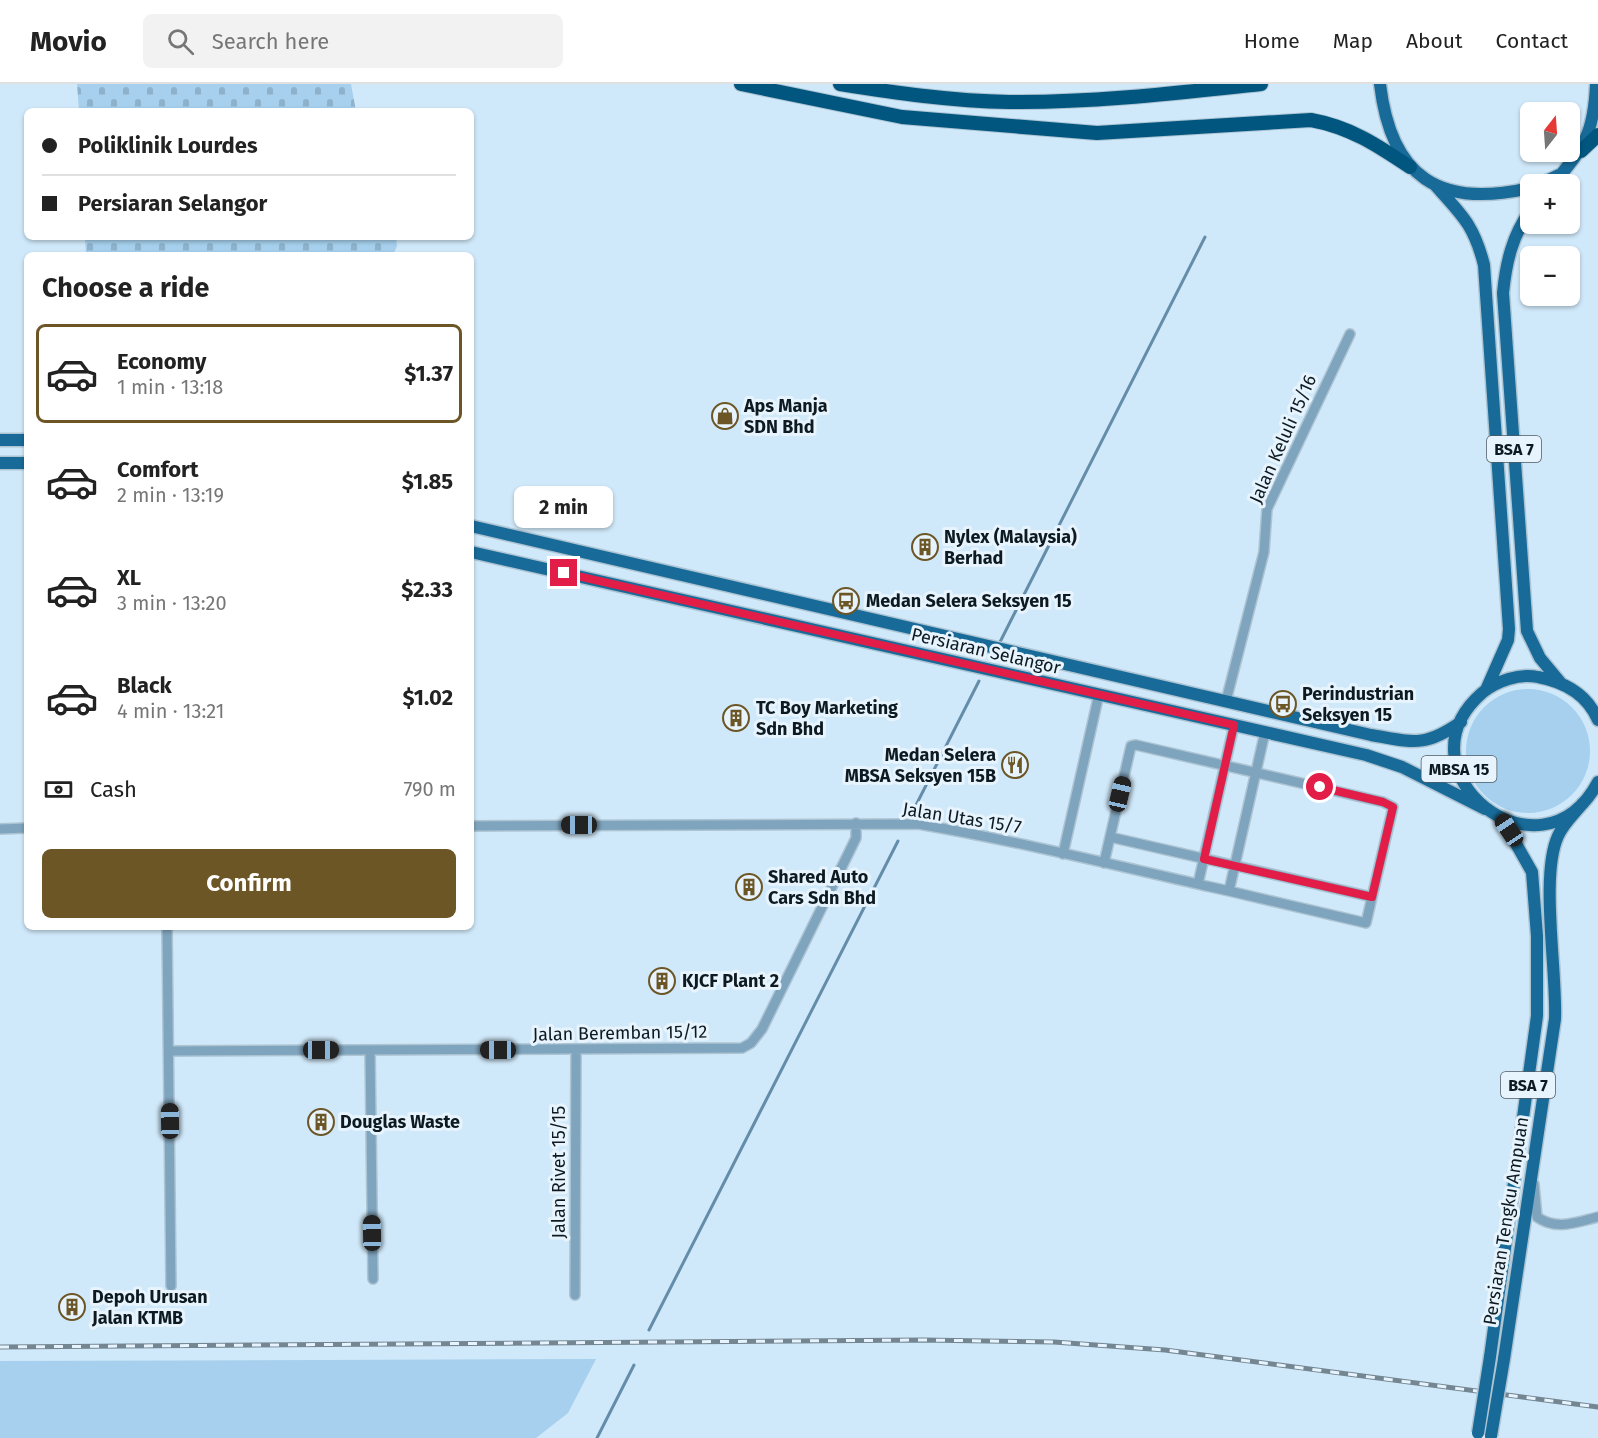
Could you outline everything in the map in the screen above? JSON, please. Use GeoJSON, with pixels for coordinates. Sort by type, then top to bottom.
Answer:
{"type":"FeatureCollection","features":[{"type":"Feature","properties":{"kind":"highway"},"geometry":{"type":"LineString","coordinates":[[741,84],[815,101],[924,119],[1097,133],[1311,120],[1338,125],[1367,138],[1410,167]]}},
{"type":"Feature","properties":{"kind":"highway"},"geometry":{"type":"LineString","coordinates":[[840,84],[903,94],[1008,102],[1061,101],[1261,84]]}},
{"type":"Feature","properties":{"kind":"highway"},"geometry":{"type":"LineString","coordinates":[[815,101],[870,102],[903,94]]}},
{"type":"Feature","properties":{"kind":"highway"},"geometry":{"type":"LineString","coordinates":[[1581,151],[1598,135]]}},
{"type":"Feature","properties":{"kind":"main road"},"geometry":{"type":"LineString","coordinates":[[1562,173],[1581,151],[1590,128],[1596,84]]}},
{"type":"Feature","properties":{"kind":"main road"},"geometry":{"type":"LineString","coordinates":[[1380,88],[1392,142],[1410,167],[1435,185],[1475,196],[1500,195],[1520,190]]}},
{"type":"Feature","properties":{"kind":"main road","name":"BSA 7"},"geometry":{"type":"LineString","coordinates":[[1435,185],[1463,216],[1477,237],[1484,265],[1509,629],[1508,640],[1486,690]]}},
{"type":"Feature","properties":{"kind":"main road","name":"BSA 7"},"geometry":{"type":"LineString","coordinates":[[1520,228],[1507,260],[1504,305],[1527,631],[1540,658],[1560,682]]}},
{"type":"Feature","properties":{"kind":"main road"},"geometry":{"type":"LineString","coordinates":[[0,440],[24,440]]}},
{"type":"Feature","properties":{"kind":"main road"},"geometry":{"type":"LineString","coordinates":[[0,463],[24,463]]}},
{"type":"Feature","properties":{"kind":"main road","name":"Persiaran Selangor"},"geometry":{"type":"LineString","coordinates":[[474,527],[1416,743],[1439,738],[1461,722]]}},
{"type":"Feature","properties":{"kind":"main road","name":"Persiaran Selangor"},"geometry":{"type":"LineString","coordinates":[[474,553],[1366,755],[1402,767],[1485,809]]}},
{"type":"Feature","properties":{"kind":"main road","name":"MBSA 15"},"geometry":{"type":"LineString","coordinates":[[1597,715],[1574,689],[1560,682],[1535,676],[1509,679],[1486,690],[1467,710],[1456,741],[1456,760],[1461,779],[1471,795],[1485,809],[1502,819],[1519,824],[1554,821],[1584,803],[1598,782]]}},
{"type":"Feature","properties":{"kind":"main road","name":"Persiaran Tengku Ampuan"},"geometry":{"type":"LineString","coordinates":[[1490,1437],[1504,1359],[1555,1019],[1556,986],[1550,871],[1558,834],[1584,803]]}},
{"type":"Feature","properties":{"kind":"main road","name":"Persiaran Tengku Ampuan"},"geometry":{"type":"LineString","coordinates":[[1477,1436],[1490,1356],[1539,988],[1532,872],[1502,819]]}},
{"type":"Feature","properties":{"kind":"street","name":"Jalan Keluli 15/16"},"geometry":{"type":"LineString","coordinates":[[1226,701],[1264,552],[1267,509],[1350,334]]}},
{"type":"Feature","properties":{"kind":"street"},"geometry":{"type":"LineString","coordinates":[[1063,854],[1099,694]]}},
{"type":"Feature","properties":{"kind":"street"},"geometry":{"type":"LineString","coordinates":[[1198,884],[1234,725]]}},
{"type":"Feature","properties":{"kind":"street"},"geometry":{"type":"LineString","coordinates":[[1229,891],[1265,732]]}},
{"type":"Feature","properties":{"kind":"street"},"geometry":{"type":"LineString","coordinates":[[1104,863],[1110,837],[1131,746],[1136,745],[1383,802],[1393,807],[1372,897],[1110,837]]}},
{"type":"Feature","properties":{"kind":"street","name":"Jalan Beremban 15/12"},"geometry":{"type":"LineString","coordinates":[[170,1051],[742,1048],[751,1044],[762,1029],[856,838],[856,823]]}},
{"type":"Feature","properties":{"kind":"street","name":"Jalan Utas 15/7"},"geometry":{"type":"LineString","coordinates":[[474,826],[918,824],[1104,863],[1366,923],[1372,897]]}},
{"type":"Feature","properties":{"kind":"street"},"geometry":{"type":"LineString","coordinates":[[0,829],[24,828]]}},
{"type":"Feature","properties":{"kind":"street"},"geometry":{"type":"LineString","coordinates":[[167,930],[171,1286]]}},
{"type":"Feature","properties":{"kind":"street"},"geometry":{"type":"LineString","coordinates":[[370,1050],[373,1279]]}},
{"type":"Feature","properties":{"kind":"street","name":"Jalan Rivet 15/15"},"geometry":{"type":"LineString","coordinates":[[575,1295],[576,1050]]}},
{"type":"Feature","properties":{"kind":"street"},"geometry":{"type":"LineString","coordinates":[[1533,1163],[1537,1217],[1548,1225],[1557,1226],[1598,1217]]}},
{"type":"Feature","properties":{"kind":"green space"},"geometry":{"type":"Polygon","coordinates":[[[77,84],[351,84],[355,108],[79,108],[77,84]]]}},
{"type":"Feature","properties":{"kind":"green space"},"geometry":{"type":"Polygon","coordinates":[[[85,240],[396,240],[397,246],[394,252],[86,252],[85,240]]]}},
{"type":"Feature","properties":{"kind":"green space"},"geometry":{"type":"Polygon","coordinates":[[[1528,689],[1552,694],[1563,699],[1572,707],[1580,716],[1585,727],[1590,751],[1585,775],[1580,786],[1572,795],[1563,803],[1552,808],[1528,813],[1504,808],[1493,803],[1484,795],[1476,786],[1471,775],[1466,751],[1471,727],[1476,716],[1484,707],[1493,699],[1504,694],[1528,689]]]}},
{"type":"Feature","properties":{"kind":"green space"},"geometry":{"type":"Polygon","coordinates":[[[596,1359],[568,1413],[536,1438],[0,1438],[0,1361],[596,1359]]]}},
{"type":"Feature","properties":{"kind":"waterway"},"geometry":{"type":"LineString","coordinates":[[1000,642],[1205,237]]}},
{"type":"Feature","properties":{"kind":"waterway"},"geometry":{"type":"LineString","coordinates":[[912,813],[979,681]]}},
{"type":"Feature","properties":{"kind":"waterway"},"geometry":{"type":"LineString","coordinates":[[649,1330],[898,841]]}},
{"type":"Feature","properties":{"kind":"waterway"},"geometry":{"type":"LineString","coordinates":[[597,1438],[634,1365]]}},
{"type":"Feature","properties":{"kind":"railway"},"geometry":{"type":"LineString","coordinates":[[0,1347],[923,1340],[1054,1342],[1165,1350],[1598,1407]]}},
{"type":"Feature","properties":{"kind":"place","name":"Aps Manja SDN Bhd"},"geometry":{"type":"Point","coordinates":[725,416]}},
{"type":"Feature","properties":{"kind":"place","name":"Nylex (Malaysia) Berhad"},"geometry":{"type":"Point","coordinates":[925,547]}},
{"type":"Feature","properties":{"kind":"place","name":"Medan Selera Seksyen 15"},"geometry":{"type":"Point","coordinates":[846,601]}},
{"type":"Feature","properties":{"kind":"place","name":"Perindustrian Seksyen 15"},"geometry":{"type":"Point","coordinates":[1283,704]}},
{"type":"Feature","properties":{"kind":"place","name":"TC Boy Marketing Sdn Bhd"},"geometry":{"type":"Point","coordinates":[736,718]}},
{"type":"Feature","properties":{"kind":"place","name":"Medan Selera MBSA Seksyen 15B"},"geometry":{"type":"Point","coordinates":[1015,765]}},
{"type":"Feature","properties":{"kind":"place","name":"Shared Auto Cars Sdn Bhd"},"geometry":{"type":"Point","coordinates":[749,887]}},
{"type":"Feature","properties":{"kind":"place","name":"KJCF Plant 2"},"geometry":{"type":"Point","coordinates":[662,981]}},
{"type":"Feature","properties":{"kind":"place","name":"Douglas Waste"},"geometry":{"type":"Point","coordinates":[321,1122]}},
{"type":"Feature","properties":{"kind":"place","name":"Depoh Urusan Jalan KTMB"},"geometry":{"type":"Point","coordinates":[72,1307]}},
{"type":"Feature","properties":{"kind":"route"},"geometry":{"type":"LineString","coordinates":[[564,573],[1234,725],[1204,859],[1372,897],[1393,807],[1383,802],[1320,787]]}}]}
